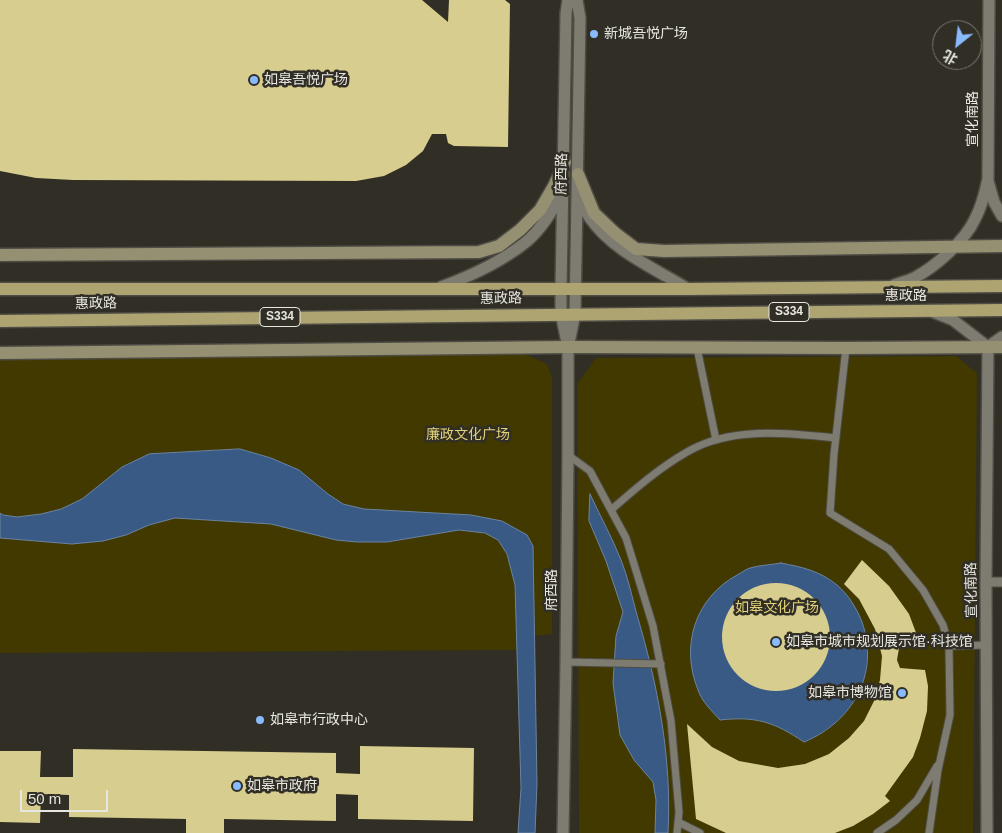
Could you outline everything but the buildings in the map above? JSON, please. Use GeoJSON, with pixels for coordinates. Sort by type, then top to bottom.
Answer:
{"type":"FeatureCollection","features":[{"type":"Feature","properties":{"kind":"main road"},"geometry":{"type":"LineString","coordinates":[[0,255],[479,252],[499,246],[520,230],[540,210],[554,186],[564,162]]}},
{"type":"Feature","properties":{"kind":"main road"},"geometry":{"type":"LineString","coordinates":[[578,174],[594,213],[615,234],[636,250],[956,245],[1002,246]]}},
{"type":"Feature","properties":{"kind":"main road","name":"惠政路"},"geometry":{"type":"LineString","coordinates":[[0,289],[688,289],[1002,286]]}},
{"type":"Feature","properties":{"kind":"main road","name":"惠政路"},"geometry":{"type":"LineString","coordinates":[[0,320],[1002,310]]}},
{"type":"Feature","properties":{"kind":"main road"},"geometry":{"type":"LineString","coordinates":[[0,353],[568,347],[1002,347]]}},
{"type":"Feature","properties":{"kind":"street","name":"府西路"},"geometry":{"type":"LineString","coordinates":[[563,833],[568,347],[561,314],[561,288],[566,13],[568,0]]}},
{"type":"Feature","properties":{"kind":"street","name":"府西路"},"geometry":{"type":"LineString","coordinates":[[568,347],[575,314],[576,288],[580,18],[577,0]]}},
{"type":"Feature","properties":{"kind":"street","name":"宣化南路"},"geometry":{"type":"LineString","coordinates":[[988,0],[988,179]]}},
{"type":"Feature","properties":{"kind":"street"},"geometry":{"type":"LineString","coordinates":[[988,179],[994,202],[1002,216]]}},
{"type":"Feature","properties":{"kind":"street"},"geometry":{"type":"LineString","coordinates":[[890,286],[914,277],[936,263],[956,245],[974,221],[983,200],[988,179]]}},
{"type":"Feature","properties":{"kind":"street"},"geometry":{"type":"LineString","coordinates":[[441,288],[468,278],[527,241],[549,215],[564,190]]}},
{"type":"Feature","properties":{"kind":"street"},"geometry":{"type":"LineString","coordinates":[[577,195],[590,219],[611,240],[628,254],[688,289]]}},
{"type":"Feature","properties":{"kind":"street"},"geometry":{"type":"LineString","coordinates":[[930,311],[953,320],[988,347],[1002,337]]}},
{"type":"Feature","properties":{"kind":"street","name":"宣化南路"},"geometry":{"type":"LineString","coordinates":[[988,347],[986,582],[988,833]]}},
{"type":"Feature","properties":{"kind":"street"},"geometry":{"type":"LineString","coordinates":[[697,348],[716,440]]}},
{"type":"Feature","properties":{"kind":"street"},"geometry":{"type":"LineString","coordinates":[[846,348],[830,513],[889,549],[923,590],[943,626],[949,646],[950,716],[929,833]]}},
{"type":"Feature","properties":{"kind":"street"},"geometry":{"type":"LineString","coordinates":[[611,510],[654,474],[688,451],[716,440],[746,435],[790,433],[836,438]]}},
{"type":"Feature","properties":{"kind":"street"},"geometry":{"type":"LineString","coordinates":[[568,455],[590,471],[626,538],[644,591],[654,626],[671,720],[679,812],[677,833]]}},
{"type":"Feature","properties":{"kind":"street"},"geometry":{"type":"LineString","coordinates":[[986,582],[1002,582]]}},
{"type":"Feature","properties":{"kind":"street"},"geometry":{"type":"LineString","coordinates":[[949,646],[987,645]]}},
{"type":"Feature","properties":{"kind":"street"},"geometry":{"type":"LineString","coordinates":[[566,662],[661,664]]}},
{"type":"Feature","properties":{"kind":"street"},"geometry":{"type":"LineString","coordinates":[[877,833],[896,820],[917,800],[941,759]]}},
{"type":"Feature","properties":{"kind":"street"},"geometry":{"type":"LineString","coordinates":[[678,822],[700,833]]}},
{"type":"Feature","properties":{"kind":"green space","name":"廉政文化广场"},"geometry":{"type":"Polygon","coordinates":[[[525,354],[547,364],[552,377],[552,634],[534,636],[533,546],[527,535],[343,504],[299,470],[271,458],[240,449],[149,454],[122,467],[82,499],[61,509],[17,517],[0,513],[0,358],[525,354]]]}},
{"type":"Feature","properties":{"kind":"green space","name":"如皋文化广场"},"geometry":{"type":"Polygon","coordinates":[[[956,356],[977,373],[973,833],[579,833],[577,384],[596,358],[956,356]]]}},
{"type":"Feature","properties":{"kind":"green space"},"geometry":{"type":"Polygon","coordinates":[[[175,518],[246,521],[279,525],[328,539],[368,543],[386,542],[444,532],[474,531],[487,534],[498,540],[505,549],[510,561],[515,592],[517,650],[0,653],[0,538],[72,544],[103,541],[175,518]]]}},
{"type":"Feature","properties":{"kind":"water"},"geometry":{"type":"Polygon","coordinates":[[[240,449],[271,458],[299,470],[343,504],[364,509],[471,515],[502,521],[527,535],[533,546],[537,784],[535,833],[518,833],[521,788],[515,585],[507,554],[498,540],[485,533],[459,530],[387,542],[357,542],[336,540],[271,524],[175,518],[103,541],[72,544],[0,538],[0,513],[17,517],[61,509],[82,499],[122,467],[149,454],[240,449]]]}},
{"type":"Feature","properties":{"kind":"water"},"geometry":{"type":"Polygon","coordinates":[[[590,494],[614,543],[623,567],[651,668],[662,722],[668,777],[668,833],[655,833],[656,800],[653,782],[634,760],[620,735],[613,683],[616,636],[623,612],[606,561],[589,521],[590,494]]]}},
{"type":"Feature","properties":{"kind":"water"},"geometry":{"type":"Polygon","coordinates":[[[781,563],[817,573],[831,580],[841,589],[858,612],[867,641],[864,677],[858,694],[849,709],[821,733],[804,742],[774,725],[764,722],[744,719],[720,720],[702,698],[693,673],[691,640],[701,610],[711,596],[723,585],[747,569],[781,563]]]}},
{"type":"Feature","properties":{"kind":"place","name":"新城吾悦广场"},"geometry":{"type":"Point","coordinates":[594,34]}},
{"type":"Feature","properties":{"kind":"place","name":"如皋吾悦广场"},"geometry":{"type":"Point","coordinates":[254,80]}},
{"type":"Feature","properties":{"kind":"place","name":"如皋市城市规划展示馆·科技馆"},"geometry":{"type":"Point","coordinates":[776,642]}},
{"type":"Feature","properties":{"kind":"place","name":"如皋市博物馆"},"geometry":{"type":"Point","coordinates":[902,693]}},
{"type":"Feature","properties":{"kind":"place","name":"如皋市行政中心"},"geometry":{"type":"Point","coordinates":[260,720]}},
{"type":"Feature","properties":{"kind":"place","name":"如皋市政府"},"geometry":{"type":"Point","coordinates":[237,786]}}]}
